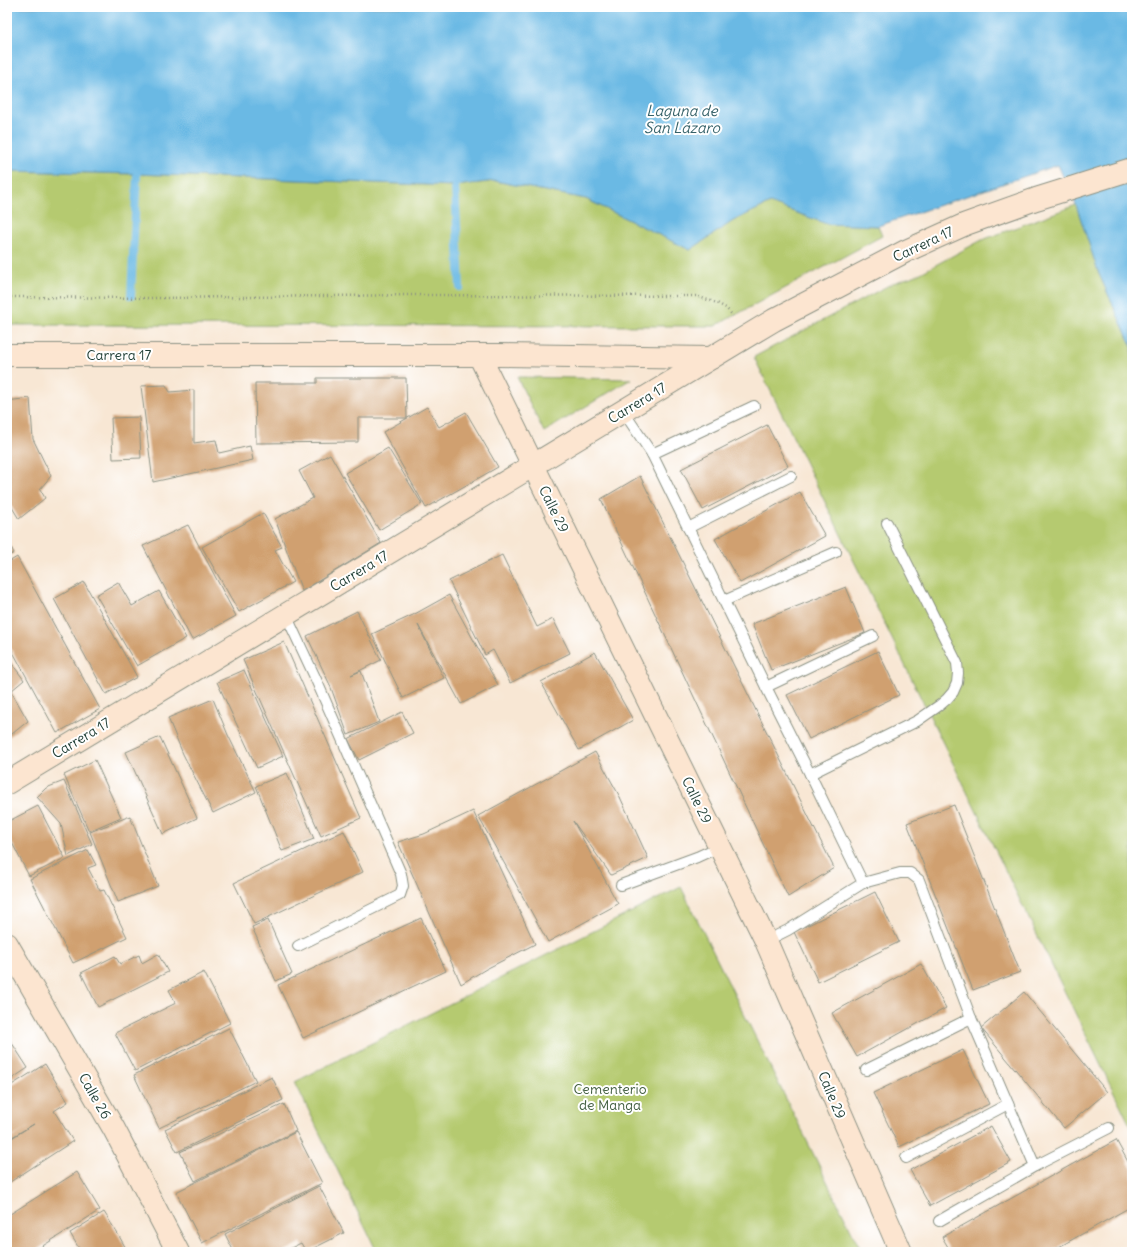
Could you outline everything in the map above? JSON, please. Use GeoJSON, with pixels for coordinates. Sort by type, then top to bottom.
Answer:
{"type":"FeatureCollection","features":[{"type":"Feature","properties":{"kind":"main road","name":"Carrera 17"},"geometry":{"type":"LineString","coordinates":[[7,782],[748,336],[906,251],[966,224],[1036,199],[1132,169]]}},
{"type":"Feature","properties":{"kind":"main road","name":"Carrera 17"},"geometry":{"type":"LineString","coordinates":[[7,355],[479,355],[711,358]]}},
{"type":"Feature","properties":{"kind":"main road","name":"Calle 29"},"geometry":{"type":"LineString","coordinates":[[479,355],[766,941],[901,1252]]}},
{"type":"Feature","properties":{"kind":"main road","name":"Calle 26"},"geometry":{"type":"LineString","coordinates":[[7,944],[114,1129],[178,1252]]}},
{"type":"Feature","properties":{"kind":"lane"},"geometry":{"type":"LineString","coordinates":[[652,454],[754,406]]}},
{"type":"Feature","properties":{"kind":"lane"},"geometry":{"type":"LineString","coordinates":[[623,412],[652,454],[863,884]]}},
{"type":"Feature","properties":{"kind":"lane"},"geometry":{"type":"LineString","coordinates":[[688,528],[791,476]]}},
{"type":"Feature","properties":{"kind":"lane"},"geometry":{"type":"LineString","coordinates":[[810,774],[917,721],[947,699],[953,692],[957,683],[957,664],[887,524]]}},
{"type":"Feature","properties":{"kind":"lane"},"geometry":{"type":"LineString","coordinates":[[724,601],[836,552]]}},
{"type":"Feature","properties":{"kind":"lane"},"geometry":{"type":"LineString","coordinates":[[286,615],[401,874],[403,886],[400,894],[298,946]]}},
{"type":"Feature","properties":{"kind":"lane"},"geometry":{"type":"LineString","coordinates":[[766,687],[873,636]]}},
{"type":"Feature","properties":{"kind":"lane"},"geometry":{"type":"LineString","coordinates":[[621,885],[697,857],[719,847]]}},
{"type":"Feature","properties":{"kind":"lane"},"geometry":{"type":"LineString","coordinates":[[766,941],[788,930],[863,884],[900,873],[910,873],[919,880],[971,1018],[1035,1166]]}},
{"type":"Feature","properties":{"kind":"lane"},"geometry":{"type":"LineString","coordinates":[[866,1070],[971,1018]]}},
{"type":"Feature","properties":{"kind":"lane"},"geometry":{"type":"LineString","coordinates":[[906,1158],[1008,1104]]}},
{"type":"Feature","properties":{"kind":"lane"},"geometry":{"type":"LineString","coordinates":[[939,1221],[1035,1166],[1109,1128]]}},
{"type":"Feature","properties":{"kind":"path"},"geometry":{"type":"LineString","coordinates":[[7,297],[158,298],[412,294],[478,296],[696,296],[717,303],[726,308],[748,336]]}},
{"type":"Feature","properties":{"kind":"green space"},"geometry":{"type":"Polygon","coordinates":[[[7,171],[137,174],[455,186],[495,181],[586,199],[690,250],[733,221],[770,203],[827,224],[878,226],[882,236],[715,326],[7,325],[7,171]]]}},
{"type":"Feature","properties":{"kind":"green space"},"geometry":{"type":"Polygon","coordinates":[[[1076,205],[1099,274],[1132,347],[1132,1129],[754,357],[893,283],[917,275],[982,240],[1076,205]]]}},
{"type":"Feature","properties":{"kind":"green space"},"geometry":{"type":"Polygon","coordinates":[[[517,377],[631,379],[544,432],[517,377]]]}},
{"type":"Feature","properties":{"kind":"green space","name":"Cementerio de Manga"},"geometry":{"type":"Polygon","coordinates":[[[681,887],[862,1252],[377,1252],[295,1082],[681,887]]]}},
{"type":"Feature","properties":{"kind":"water","name":"Laguna de San Lázaro"},"geometry":{"type":"Polygon","coordinates":[[[7,7],[1132,7],[1132,347],[1099,274],[1076,205],[1058,165],[878,226],[827,224],[770,203],[733,221],[690,250],[586,199],[495,181],[455,186],[137,174],[7,171],[7,7]]]}},
{"type":"Feature","properties":{"kind":"building"},"geometry":{"type":"Polygon","coordinates":[[[317,378],[406,378],[407,418],[358,418],[358,442],[256,443],[255,383],[317,383],[317,378]]]}},
{"type":"Feature","properties":{"kind":"building"},"geometry":{"type":"Polygon","coordinates":[[[166,385],[170,392],[194,390],[194,443],[216,440],[219,453],[250,446],[253,460],[153,482],[141,386],[166,385]]]}},
{"type":"Feature","properties":{"kind":"building"},"geometry":{"type":"Polygon","coordinates":[[[30,398],[33,439],[51,476],[40,489],[45,498],[19,519],[7,499],[7,401],[30,398]]]}},
{"type":"Feature","properties":{"kind":"building"},"geometry":{"type":"Polygon","coordinates":[[[427,407],[439,427],[466,412],[498,467],[426,508],[383,432],[427,407]]]}},
{"type":"Feature","properties":{"kind":"building"},"geometry":{"type":"Polygon","coordinates":[[[139,417],[141,458],[113,459],[111,418],[139,417]]]}},
{"type":"Feature","properties":{"kind":"building"},"geometry":{"type":"Polygon","coordinates":[[[767,425],[788,466],[703,510],[681,469],[767,425]]]}},
{"type":"Feature","properties":{"kind":"building"},"geometry":{"type":"Polygon","coordinates":[[[388,448],[422,504],[379,530],[345,473],[388,448]]]}},
{"type":"Feature","properties":{"kind":"building"},"geometry":{"type":"Polygon","coordinates":[[[330,454],[381,543],[302,591],[275,519],[313,498],[299,471],[330,454]]]}},
{"type":"Feature","properties":{"kind":"building"},"geometry":{"type":"Polygon","coordinates":[[[640,476],[834,868],[788,897],[601,499],[640,476]]]}},
{"type":"Feature","properties":{"kind":"building"},"geometry":{"type":"Polygon","coordinates":[[[800,492],[825,536],[740,583],[715,539],[800,492]]]}},
{"type":"Feature","properties":{"kind":"building"},"geometry":{"type":"Polygon","coordinates":[[[263,513],[282,547],[275,550],[293,582],[239,612],[202,547],[263,513]]]}},
{"type":"Feature","properties":{"kind":"building"},"geometry":{"type":"Polygon","coordinates":[[[188,525],[236,616],[192,640],[143,546],[188,525]]]}},
{"type":"Feature","properties":{"kind":"building"},"geometry":{"type":"Polygon","coordinates":[[[7,539],[14,553],[7,557],[7,539]]]}},
{"type":"Feature","properties":{"kind":"building"},"geometry":{"type":"Polygon","coordinates":[[[502,555],[537,627],[553,619],[570,653],[510,683],[493,650],[485,655],[449,581],[502,555]]]}},
{"type":"Feature","properties":{"kind":"building"},"geometry":{"type":"Polygon","coordinates":[[[17,557],[100,709],[57,733],[7,641],[7,563],[17,557]]]}},
{"type":"Feature","properties":{"kind":"building"},"geometry":{"type":"Polygon","coordinates":[[[84,582],[137,677],[106,694],[54,599],[84,582]]]}},
{"type":"Feature","properties":{"kind":"building"},"geometry":{"type":"Polygon","coordinates":[[[118,582],[132,606],[159,591],[186,638],[137,666],[96,595],[118,582]]]}},
{"type":"Feature","properties":{"kind":"building"},"geometry":{"type":"Polygon","coordinates":[[[846,587],[865,633],[771,670],[752,624],[846,587]]]}},
{"type":"Feature","properties":{"kind":"building"},"geometry":{"type":"Polygon","coordinates":[[[449,595],[498,685],[461,704],[418,625],[444,678],[403,698],[372,634],[413,615],[449,595]]]}},
{"type":"Feature","properties":{"kind":"building"},"geometry":{"type":"Polygon","coordinates":[[[357,611],[381,660],[351,675],[361,671],[379,722],[348,735],[330,685],[307,636],[357,611]]]}},
{"type":"Feature","properties":{"kind":"building"},"geometry":{"type":"Polygon","coordinates":[[[284,642],[361,818],[321,836],[243,660],[284,642]]]}},
{"type":"Feature","properties":{"kind":"building"},"geometry":{"type":"Polygon","coordinates":[[[878,651],[899,695],[809,739],[787,695],[878,651]]]}},
{"type":"Feature","properties":{"kind":"building"},"geometry":{"type":"Polygon","coordinates":[[[595,652],[633,720],[579,750],[541,682],[595,652]]]}},
{"type":"Feature","properties":{"kind":"building"},"geometry":{"type":"Polygon","coordinates":[[[7,657],[24,680],[11,691],[28,721],[7,738],[7,688],[9,687],[7,683],[7,657]]]}},
{"type":"Feature","properties":{"kind":"building"},"geometry":{"type":"Polygon","coordinates":[[[244,670],[283,756],[257,768],[217,682],[244,670]]]}},
{"type":"Feature","properties":{"kind":"building"},"geometry":{"type":"Polygon","coordinates":[[[213,699],[228,735],[256,792],[213,813],[183,754],[168,718],[213,699]]]}},
{"type":"Feature","properties":{"kind":"building"},"geometry":{"type":"Polygon","coordinates":[[[402,712],[413,733],[359,760],[348,739],[402,712]]]}},
{"type":"Feature","properties":{"kind":"building"},"geometry":{"type":"Polygon","coordinates":[[[160,737],[197,818],[163,834],[126,752],[160,737]]]}},
{"type":"Feature","properties":{"kind":"building"},"geometry":{"type":"Polygon","coordinates":[[[595,752],[620,797],[648,858],[611,875],[573,821],[618,904],[548,942],[478,816],[595,752]]]}},
{"type":"Feature","properties":{"kind":"building"},"geometry":{"type":"Polygon","coordinates":[[[95,760],[121,817],[89,831],[64,775],[95,760]]]}},
{"type":"Feature","properties":{"kind":"building"},"geometry":{"type":"Polygon","coordinates":[[[287,773],[314,839],[282,851],[256,786],[287,773]]]}},
{"type":"Feature","properties":{"kind":"building"},"geometry":{"type":"Polygon","coordinates":[[[64,781],[92,844],[68,856],[61,824],[37,797],[46,788],[64,781]]]}},
{"type":"Feature","properties":{"kind":"building"},"geometry":{"type":"Polygon","coordinates":[[[954,805],[1020,972],[973,990],[907,823],[954,805]]]}},
{"type":"Feature","properties":{"kind":"building"},"geometry":{"type":"Polygon","coordinates":[[[38,806],[65,858],[29,876],[7,833],[7,822],[38,806]]]}},
{"type":"Feature","properties":{"kind":"building"},"geometry":{"type":"Polygon","coordinates":[[[473,811],[535,944],[486,969],[461,984],[398,842],[424,834],[473,811]]]}},
{"type":"Feature","properties":{"kind":"building"},"geometry":{"type":"Polygon","coordinates":[[[130,816],[158,886],[118,902],[90,832],[130,816]]]}},
{"type":"Feature","properties":{"kind":"building"},"geometry":{"type":"Polygon","coordinates":[[[344,831],[363,872],[254,924],[234,883],[344,831]]]}},
{"type":"Feature","properties":{"kind":"building"},"geometry":{"type":"Polygon","coordinates":[[[88,850],[96,865],[88,868],[100,891],[104,890],[127,937],[73,963],[30,879],[88,850]]]}},
{"type":"Feature","properties":{"kind":"building"},"geometry":{"type":"Polygon","coordinates":[[[875,892],[899,942],[818,982],[794,932],[875,892]]]}},
{"type":"Feature","properties":{"kind":"building"},"geometry":{"type":"Polygon","coordinates":[[[421,918],[446,971],[303,1038],[278,985],[421,918]]]}},
{"type":"Feature","properties":{"kind":"building"},"geometry":{"type":"Polygon","coordinates":[[[268,920],[292,974],[276,981],[252,927],[268,920]]]}},
{"type":"Feature","properties":{"kind":"building"},"geometry":{"type":"Polygon","coordinates":[[[158,954],[168,972],[98,1007],[81,973],[115,956],[120,964],[139,955],[142,963],[158,954]]]}},
{"type":"Feature","properties":{"kind":"building"},"geometry":{"type":"Polygon","coordinates":[[[921,964],[946,1008],[857,1057],[832,1013],[921,964]]]}},
{"type":"Feature","properties":{"kind":"building"},"geometry":{"type":"Polygon","coordinates":[[[204,972],[230,1023],[135,1071],[115,1033],[176,1003],[169,990],[204,972]]]}},
{"type":"Feature","properties":{"kind":"building"},"geometry":{"type":"Polygon","coordinates":[[[1024,992],[1107,1092],[1064,1128],[981,1028],[1024,992]]]}},
{"type":"Feature","properties":{"kind":"building"},"geometry":{"type":"Polygon","coordinates":[[[229,1028],[256,1081],[159,1128],[134,1075],[229,1028]]]}},
{"type":"Feature","properties":{"kind":"building"},"geometry":{"type":"Polygon","coordinates":[[[8,1037],[28,1068],[7,1082],[7,1038],[8,1037]]]}},
{"type":"Feature","properties":{"kind":"building"},"geometry":{"type":"Polygon","coordinates":[[[963,1050],[989,1104],[899,1147],[873,1093],[963,1050]]]}},
{"type":"Feature","properties":{"kind":"building"},"geometry":{"type":"Polygon","coordinates":[[[45,1064],[68,1102],[54,1111],[73,1141],[7,1184],[7,1141],[34,1124],[7,1140],[7,1088],[45,1064]]]}},
{"type":"Feature","properties":{"kind":"building"},"geometry":{"type":"Polygon","coordinates":[[[272,1077],[283,1100],[177,1152],[165,1129],[272,1077]]]}},
{"type":"Feature","properties":{"kind":"building"},"geometry":{"type":"Polygon","coordinates":[[[284,1104],[296,1131],[195,1181],[180,1152],[284,1104]]]}},
{"type":"Feature","properties":{"kind":"building"},"geometry":{"type":"Polygon","coordinates":[[[991,1126],[1011,1162],[930,1206],[910,1170],[991,1126]]]}},
{"type":"Feature","properties":{"kind":"building"},"geometry":{"type":"Polygon","coordinates":[[[296,1132],[322,1183],[202,1243],[176,1192],[296,1132]]]}},
{"type":"Feature","properties":{"kind":"building"},"geometry":{"type":"Polygon","coordinates":[[[1116,1140],[1132,1169],[1132,1206],[1050,1252],[951,1252],[942,1237],[1116,1140]]]}},
{"type":"Feature","properties":{"kind":"building"},"geometry":{"type":"Polygon","coordinates":[[[77,1172],[100,1210],[33,1252],[7,1252],[7,1216],[77,1172]]]}},
{"type":"Feature","properties":{"kind":"building"},"geometry":{"type":"Polygon","coordinates":[[[319,1186],[344,1233],[306,1252],[301,1243],[283,1252],[234,1252],[225,1234],[319,1186]]]}},
{"type":"Feature","properties":{"kind":"building"},"geometry":{"type":"Polygon","coordinates":[[[104,1212],[128,1252],[81,1252],[70,1233],[104,1212]]]}},
{"type":"Feature","properties":{"kind":"waterway"},"geometry":{"type":"LineString","coordinates":[[131,296],[137,174]]}},
{"type":"Feature","properties":{"kind":"waterway"},"geometry":{"type":"LineString","coordinates":[[455,186],[460,287]]}}]}
